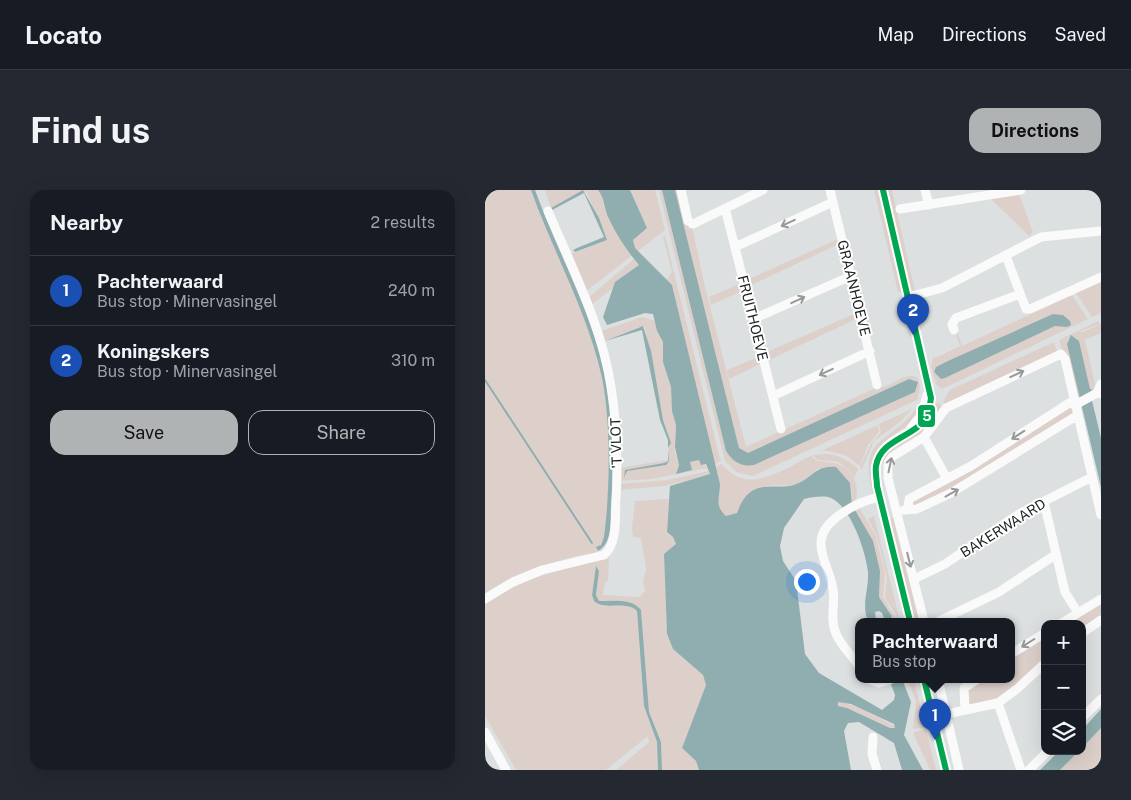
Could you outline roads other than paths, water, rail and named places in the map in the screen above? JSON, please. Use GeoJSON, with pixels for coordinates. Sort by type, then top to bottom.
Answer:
{"type":"FeatureCollection","features":[{"type":"Feature","properties":{"kind":"street"},"geometry":{"type":"LineString","coordinates":[[681,190],[688,221],[693,224],[763,190]]}},
{"type":"Feature","properties":{"kind":"street","name":"GRAANHOEVE"},"geometry":{"type":"LineString","coordinates":[[829,190],[877,385]]}},
{"type":"Feature","properties":{"kind":"street"},"geometry":{"type":"LineString","coordinates":[[883,190],[928,388],[922,414],[905,433],[890,443],[878,461],[876,476],[910,618]]}},
{"type":"Feature","properties":{"kind":"street"},"geometry":{"type":"LineString","coordinates":[[925,190],[929,205]]}},
{"type":"Feature","properties":{"kind":"street"},"geometry":{"type":"LineString","coordinates":[[900,210],[1020,190]]}},
{"type":"Feature","properties":{"kind":"street"},"geometry":{"type":"LineString","coordinates":[[735,247],[833,202]]}},
{"type":"Feature","properties":{"kind":"street","name":"FRUITHOEVE"},"geometry":{"type":"LineString","coordinates":[[725,208],[781,429]]}},
{"type":"Feature","properties":{"kind":"street","name":"'T VLOT"},"geometry":{"type":"LineString","coordinates":[[485,599],[513,582],[533,573],[604,555],[613,542],[617,464],[611,385],[604,352],[585,297],[548,211]]}},
{"type":"Feature","properties":{"kind":"street"},"geometry":{"type":"LineString","coordinates":[[908,297],[942,288],[1041,237],[1101,230]]}},
{"type":"Feature","properties":{"kind":"street"},"geometry":{"type":"LineString","coordinates":[[1005,256],[1026,309],[1030,309],[1101,277]]}},
{"type":"Feature","properties":{"kind":"street"},"geometry":{"type":"LineString","coordinates":[[753,319],[851,276]]}},
{"type":"Feature","properties":{"kind":"street"},"geometry":{"type":"LineString","coordinates":[[954,330],[952,324],[956,318],[1020,294]]}},
{"type":"Feature","properties":{"kind":"street"},"geometry":{"type":"LineString","coordinates":[[773,396],[870,351]]}},
{"type":"Feature","properties":{"kind":"street"},"geometry":{"type":"LineString","coordinates":[[923,618],[889,478],[888,463],[896,453],[924,437],[946,408],[1061,354],[1065,359],[1101,516]]}},
{"type":"Feature","properties":{"kind":"street"},"geometry":{"type":"LineString","coordinates":[[908,508],[909,499],[990,454],[1069,403],[1076,404],[1097,394],[1101,384]]}},
{"type":"Feature","properties":{"kind":"street"},"geometry":{"type":"LineString","coordinates":[[885,515],[908,508],[917,509],[931,504],[997,467],[1078,415]]}},
{"type":"Feature","properties":{"kind":"street"},"geometry":{"type":"LineString","coordinates":[[924,437],[947,479]]}},
{"type":"Feature","properties":{"kind":"street"},"geometry":{"type":"LineString","coordinates":[[990,454],[997,467]]}},
{"type":"Feature","properties":{"kind":"street","name":"BAKERWAARD"},"geometry":{"type":"LineString","coordinates":[[913,579],[945,564],[1019,514],[1092,477]]}},
{"type":"Feature","properties":{"kind":"street"},"geometry":{"type":"LineString","coordinates":[[855,660],[834,630],[834,591],[821,546],[825,528],[855,507],[880,497]]}},
{"type":"Feature","properties":{"kind":"street"},"geometry":{"type":"LineString","coordinates":[[1044,502],[1065,592],[1077,613]]}},
{"type":"Feature","properties":{"kind":"street"},"geometry":{"type":"LineString","coordinates":[[945,618],[999,592],[1055,554]]}},
{"type":"Feature","properties":{"kind":"street"},"geometry":{"type":"LineString","coordinates":[[1066,620],[1101,599]]}},
{"type":"Feature","properties":{"kind":"street"},"geometry":{"type":"LineString","coordinates":[[1086,630],[1101,620]]}},
{"type":"Feature","properties":{"kind":"street"},"geometry":{"type":"LineString","coordinates":[[1015,652],[1041,635]]}},
{"type":"Feature","properties":{"kind":"street"},"geometry":{"type":"LineString","coordinates":[[933,717],[998,703],[1043,665]]}},
{"type":"Feature","properties":{"kind":"street"},"geometry":{"type":"LineString","coordinates":[[925,683],[946,769]]}},
{"type":"Feature","properties":{"kind":"street"},"geometry":{"type":"LineString","coordinates":[[939,683],[959,770]]}},
{"type":"Feature","properties":{"kind":"street"},"geometry":{"type":"LineString","coordinates":[[965,709],[963,688],[971,683]]}},
{"type":"Feature","properties":{"kind":"street"},"geometry":{"type":"LineString","coordinates":[[1086,714],[1101,699]]}},
{"type":"Feature","properties":{"kind":"street"},"geometry":{"type":"LineString","coordinates":[[998,703],[1021,770]]}},
{"type":"Feature","properties":{"kind":"street"},"geometry":{"type":"LineString","coordinates":[[485,732],[506,770]]}},
{"type":"Feature","properties":{"kind":"street"},"geometry":{"type":"LineString","coordinates":[[873,737],[872,754],[877,770]]}},
{"type":"Feature","properties":{"kind":"street"},"geometry":{"type":"LineString","coordinates":[[1029,770],[1044,755]]}},
{"type":"Feature","properties":{"kind":"water"},"geometry":{"type":"Polygon","coordinates":[[[531,190],[535,190],[583,304],[599,350],[608,389],[613,440],[610,531],[606,543],[598,551],[596,547],[601,545],[604,537],[608,479],[607,416],[602,378],[596,354],[579,306],[531,190]]]}},
{"type":"Feature","properties":{"kind":"water"},"geometry":{"type":"Polygon","coordinates":[[[583,190],[599,218],[607,240],[575,252],[573,250],[604,237],[584,193],[552,210],[551,208],[583,190]]]}},
{"type":"Feature","properties":{"kind":"water"},"geometry":{"type":"Polygon","coordinates":[[[598,190],[630,190],[647,228],[633,240],[635,248],[672,285],[720,484],[718,501],[722,512],[726,516],[737,513],[745,498],[752,491],[762,487],[794,485],[823,468],[836,467],[850,483],[852,505],[873,541],[880,571],[879,597],[892,618],[884,618],[879,611],[875,612],[876,618],[867,618],[865,603],[868,579],[867,563],[861,542],[845,511],[838,503],[828,497],[804,499],[784,528],[780,546],[783,561],[796,581],[805,654],[819,673],[882,710],[894,700],[895,695],[890,683],[904,683],[911,702],[904,735],[923,770],[902,770],[894,743],[859,722],[848,723],[844,731],[851,770],[699,770],[696,761],[682,748],[706,685],[703,675],[673,649],[667,634],[664,554],[676,544],[673,537],[667,532],[670,486],[710,474],[706,464],[701,465],[699,460],[690,462],[692,470],[676,474],[679,465],[675,447],[676,425],[672,411],[671,387],[663,362],[663,342],[657,331],[653,314],[645,313],[607,325],[603,317],[615,282],[639,265],[615,231],[607,215],[598,190]],[[838,702],[838,706],[847,708],[890,728],[895,728],[894,724],[851,704],[838,702]]]}},
{"type":"Feature","properties":{"kind":"water"},"geometry":{"type":"Polygon","coordinates":[[[662,190],[675,190],[739,448],[748,453],[909,379],[918,382],[915,392],[754,465],[745,465],[735,461],[726,451],[662,190]]]}},
{"type":"Feature","properties":{"kind":"water"},"geometry":{"type":"Polygon","coordinates":[[[1053,314],[1063,315],[1070,321],[1071,325],[1067,327],[1055,326],[945,378],[941,379],[934,372],[936,367],[950,360],[1053,314]]]}},
{"type":"Feature","properties":{"kind":"water"},"geometry":{"type":"Polygon","coordinates":[[[643,326],[651,351],[663,420],[671,443],[668,448],[668,440],[660,420],[642,330],[605,341],[643,326]]]}},
{"type":"Feature","properties":{"kind":"water"},"geometry":{"type":"Polygon","coordinates":[[[1071,335],[1079,341],[1090,389],[1093,390],[1090,392],[1101,438],[1101,487],[1067,344],[1071,335]]]}},
{"type":"Feature","properties":{"kind":"water"},"geometry":{"type":"Polygon","coordinates":[[[668,448],[669,461],[666,465],[627,471],[624,478],[625,470],[668,461],[668,448]]]}},
{"type":"Feature","properties":{"kind":"water"},"geometry":{"type":"Polygon","coordinates":[[[596,566],[599,571],[596,595],[599,601],[628,602],[641,610],[649,712],[661,742],[662,770],[658,770],[657,742],[644,706],[637,611],[627,606],[604,605],[594,601],[592,595],[596,566]]]}},
{"type":"Feature","properties":{"kind":"water"},"geometry":{"type":"Polygon","coordinates":[[[1101,709],[1101,728],[1086,744],[1086,726],[1101,709]]]}},
{"type":"Feature","properties":{"kind":"water"},"geometry":{"type":"Polygon","coordinates":[[[1055,755],[1075,755],[1060,770],[1040,770],[1055,755]]]}},
{"type":"Feature","properties":{"kind":"waterway"},"geometry":{"type":"LineString","coordinates":[[485,380],[592,543]]}},
{"type":"Feature","properties":{"kind":"place","name":"Koningskers"},"geometry":{"type":"Point","coordinates":[913,335]}},
{"type":"Feature","properties":{"kind":"place","name":"Pachterwaard"},"geometry":{"type":"Point","coordinates":[935,740]}}]}
